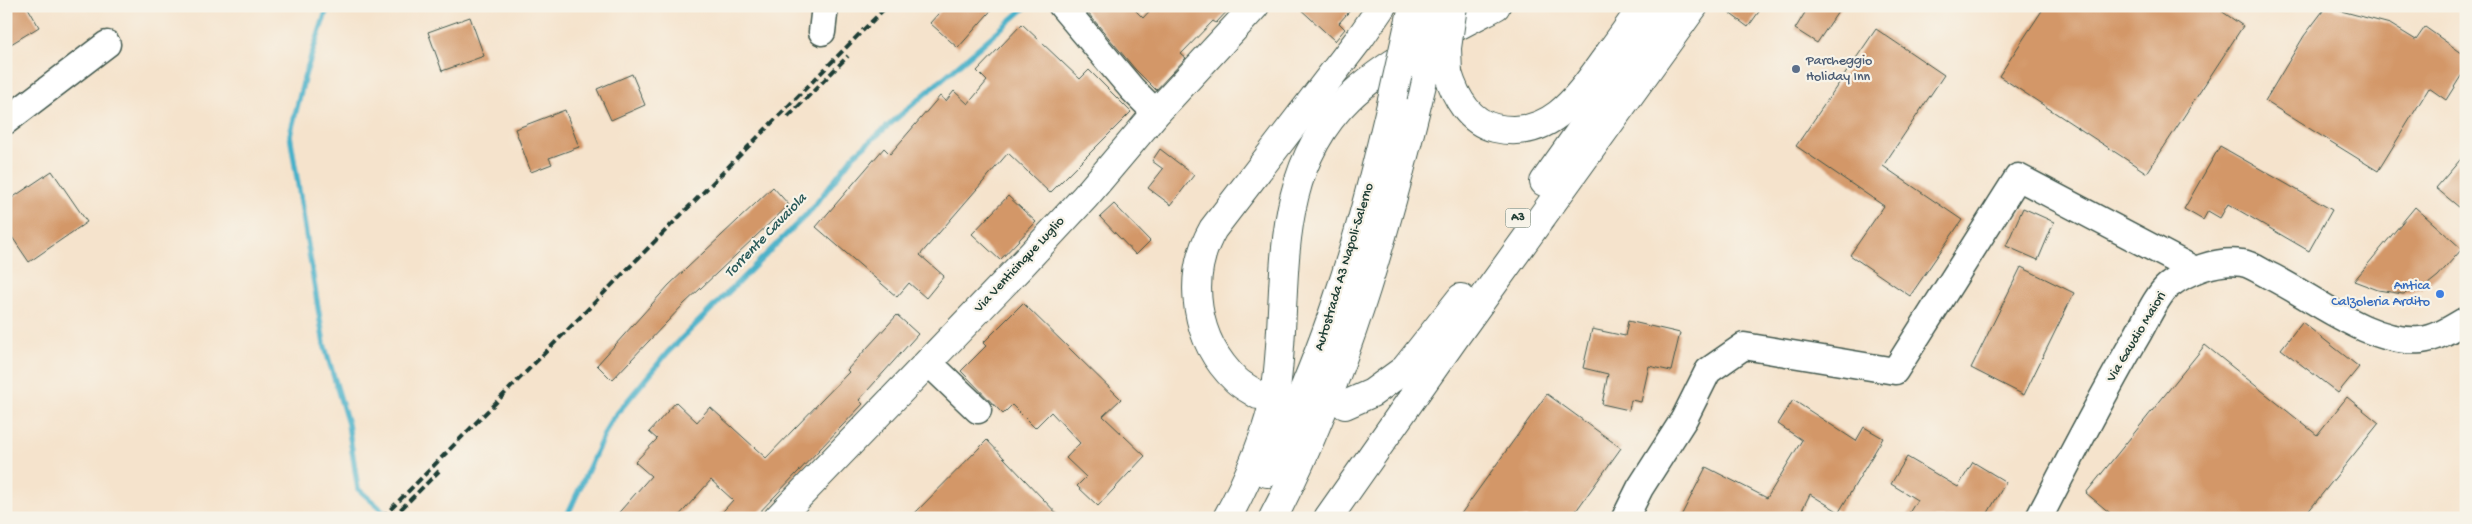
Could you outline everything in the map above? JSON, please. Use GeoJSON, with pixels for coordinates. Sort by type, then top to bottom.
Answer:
{"type":"FeatureCollection","features":[{"type":"Feature","properties":{"kind":"main road","name":"Via Venticinque Luglio"},"geometry":{"type":"LineString","coordinates":[[778,518],[1044,241],[1156,112],[1255,6]]}},
{"type":"Feature","properties":{"kind":"main road"},"geometry":{"type":"LineString","coordinates":[[1258,395],[1237,381],[1220,360],[1206,337],[1197,294],[1196,276],[1200,258],[1213,229],[1382,6]]}},
{"type":"Feature","properties":{"kind":"main road","name":"Autostrada A3 Napoli-Salerno"},"geometry":{"type":"LineString","coordinates":[[1246,518],[1307,380],[1338,300],[1375,172],[1413,6]]}},
{"type":"Feature","properties":{"kind":"main road","name":"Autostrada A3 Napoli-Salerno"},"geometry":{"type":"LineString","coordinates":[[1273,518],[1299,464],[1338,370],[1436,73],[1437,6]]}},
{"type":"Feature","properties":{"kind":"main road"},"geometry":{"type":"LineString","coordinates":[[1454,6],[1447,48],[1436,73],[1452,88],[1464,106],[1486,126],[1505,130],[1534,128],[1572,103],[1643,6]]}},
{"type":"Feature","properties":{"kind":"main road"},"geometry":{"type":"LineString","coordinates":[[1227,518],[1264,432],[1276,390],[1281,345],[1285,248],[1292,206],[1303,169],[1318,139],[1348,100],[1374,77],[1496,6]]}},
{"type":"Feature","properties":{"kind":"main road","name":"A3"},"geometry":{"type":"LineString","coordinates":[[1345,405],[1372,393],[1405,369],[1453,309],[1670,6]]}},
{"type":"Feature","properties":{"kind":"main road"},"geometry":{"type":"LineString","coordinates":[[1328,518],[1456,336],[1694,6]]}},
{"type":"Feature","properties":{"kind":"street"},"geometry":{"type":"LineString","coordinates":[[822,32],[825,6]]}},
{"type":"Feature","properties":{"kind":"street"},"geometry":{"type":"LineString","coordinates":[[1062,6],[1132,89],[1156,112]]}},
{"type":"Feature","properties":{"kind":"street"},"geometry":{"type":"LineString","coordinates":[[6,121],[107,44]]}},
{"type":"Feature","properties":{"kind":"street"},"geometry":{"type":"LineString","coordinates":[[1625,518],[1640,488],[1684,419],[1708,371],[1744,346],[1895,371],[2018,177],[2195,270]]}},
{"type":"Feature","properties":{"kind":"street","name":"Via Gaudio Maiori"},"geometry":{"type":"LineString","coordinates":[[2039,518],[2103,394],[2167,287],[2195,270],[2219,264],[2243,263],[2291,286],[2370,330],[2398,339],[2422,340],[2435,336],[2466,320]]}},
{"type":"Feature","properties":{"kind":"street"},"geometry":{"type":"LineString","coordinates":[[928,362],[978,410]]}},
{"type":"Feature","properties":{"kind":"building"},"geometry":{"type":"Polygon","coordinates":[[[6,6],[27,6],[39,27],[6,47],[6,6]]]}},
{"type":"Feature","properties":{"kind":"building"},"geometry":{"type":"Polygon","coordinates":[[[945,6],[995,6],[958,48],[930,23],[945,6]]]}},
{"type":"Feature","properties":{"kind":"building"},"geometry":{"type":"Polygon","coordinates":[[[1082,6],[1131,6],[1143,18],[1154,6],[1232,6],[1216,23],[1213,21],[1181,54],[1186,58],[1156,90],[1135,69],[1082,6]]]}},
{"type":"Feature","properties":{"kind":"building"},"geometry":{"type":"Polygon","coordinates":[[[1297,6],[1354,6],[1339,23],[1345,29],[1335,41],[1297,6]]]}},
{"type":"Feature","properties":{"kind":"building"},"geometry":{"type":"Polygon","coordinates":[[[1720,6],[1763,6],[1748,27],[1720,6]]]}},
{"type":"Feature","properties":{"kind":"building"},"geometry":{"type":"Polygon","coordinates":[[[1809,6],[1842,6],[1817,43],[1795,29],[1809,6]]]}},
{"type":"Feature","properties":{"kind":"building"},"geometry":{"type":"Polygon","coordinates":[[[2045,6],[2214,6],[2243,26],[2147,173],[1999,76],[2045,6]]]}},
{"type":"Feature","properties":{"kind":"building"},"geometry":{"type":"Polygon","coordinates":[[[2326,7],[2390,24],[2416,40],[2425,27],[2466,56],[2466,68],[2446,100],[2429,88],[2378,171],[2265,101],[2304,36],[2326,7]]]}},
{"type":"Feature","properties":{"kind":"building"},"geometry":{"type":"Polygon","coordinates":[[[470,17],[484,56],[442,71],[428,32],[470,17]]]}},
{"type":"Feature","properties":{"kind":"building"},"geometry":{"type":"Polygon","coordinates":[[[1022,24],[1080,79],[1089,70],[1131,112],[1050,193],[1008,153],[920,255],[944,276],[926,298],[909,283],[897,297],[816,227],[884,148],[890,154],[940,96],[946,101],[954,91],[968,104],[987,81],[977,71],[1022,24]]]}},
{"type":"Feature","properties":{"kind":"building"},"geometry":{"type":"Polygon","coordinates":[[[1876,29],[1944,75],[1883,166],[1962,220],[1910,296],[1850,255],[1884,206],[1796,146],[1876,29]]]}},
{"type":"Feature","properties":{"kind":"building"},"geometry":{"type":"Polygon","coordinates":[[[632,74],[645,105],[611,120],[597,89],[632,74]]]}},
{"type":"Feature","properties":{"kind":"building"},"geometry":{"type":"Polygon","coordinates":[[[565,110],[579,147],[549,158],[552,164],[531,172],[515,129],[565,110]]]}},
{"type":"Feature","properties":{"kind":"building"},"geometry":{"type":"Polygon","coordinates":[[[2220,146],[2332,210],[2309,251],[2228,204],[2220,218],[2208,211],[2203,220],[2184,209],[2220,146]]]}},
{"type":"Feature","properties":{"kind":"building"},"geometry":{"type":"Polygon","coordinates":[[[1160,149],[1194,175],[1171,205],[1148,188],[1163,169],[1152,161],[1160,149]]]}},
{"type":"Feature","properties":{"kind":"building"},"geometry":{"type":"Polygon","coordinates":[[[2466,153],[2466,213],[2436,188],[2466,153]]]}},
{"type":"Feature","properties":{"kind":"building"},"geometry":{"type":"Polygon","coordinates":[[[52,171],[87,222],[29,262],[6,228],[6,202],[52,171]]]}},
{"type":"Feature","properties":{"kind":"building"},"geometry":{"type":"Polygon","coordinates":[[[773,187],[789,205],[683,305],[612,380],[597,365],[669,285],[773,187]]]}},
{"type":"Feature","properties":{"kind":"building"},"geometry":{"type":"Polygon","coordinates":[[[1008,196],[1036,222],[1000,260],[972,234],[1008,196]]]}},
{"type":"Feature","properties":{"kind":"building"},"geometry":{"type":"Polygon","coordinates":[[[1114,204],[1150,241],[1136,255],[1100,217],[1114,204]]]}},
{"type":"Feature","properties":{"kind":"building"},"geometry":{"type":"Polygon","coordinates":[[[2415,207],[2462,249],[2438,276],[2423,288],[2403,294],[2378,290],[2354,281],[2415,207]]]}},
{"type":"Feature","properties":{"kind":"building"},"geometry":{"type":"Polygon","coordinates":[[[2023,208],[2054,222],[2038,260],[2006,246],[2023,208]]]}},
{"type":"Feature","properties":{"kind":"building"},"geometry":{"type":"Polygon","coordinates":[[[2021,267],[2074,293],[2024,395],[1971,368],[2021,267]]]}},
{"type":"Feature","properties":{"kind":"building"},"geometry":{"type":"Polygon","coordinates":[[[1023,303],[1121,399],[1103,416],[1145,456],[1098,506],[1077,486],[1086,477],[1066,458],[1080,443],[1051,412],[1035,428],[1012,405],[1003,414],[961,371],[986,346],[983,343],[1023,303]]]}},
{"type":"Feature","properties":{"kind":"building"},"geometry":{"type":"Polygon","coordinates":[[[897,315],[918,334],[859,400],[863,404],[754,518],[717,518],[733,500],[711,480],[677,518],[614,518],[651,476],[635,462],[657,439],[649,432],[676,402],[697,422],[710,407],[766,458],[849,372],[847,370],[897,315]]]}},
{"type":"Feature","properties":{"kind":"building"},"geometry":{"type":"Polygon","coordinates":[[[1628,321],[1680,333],[1671,371],[1649,366],[1641,402],[1631,400],[1629,410],[1602,404],[1608,374],[1583,368],[1592,329],[1625,336],[1628,321]]]}},
{"type":"Feature","properties":{"kind":"building"},"geometry":{"type":"Polygon","coordinates":[[[2302,322],[2359,367],[2338,393],[2281,349],[2302,322]]]}},
{"type":"Feature","properties":{"kind":"building"},"geometry":{"type":"Polygon","coordinates":[[[2205,345],[2317,435],[2347,397],[2379,423],[2303,518],[2116,518],[2086,493],[2205,345]]]}},
{"type":"Feature","properties":{"kind":"building"},"geometry":{"type":"Polygon","coordinates":[[[1547,394],[1621,448],[1571,518],[1458,518],[1547,394]]]}},
{"type":"Feature","properties":{"kind":"building"},"geometry":{"type":"Polygon","coordinates":[[[1793,400],[1856,441],[1864,427],[1883,438],[1839,512],[1810,494],[1798,518],[1680,518],[1706,467],[1767,498],[1802,440],[1778,424],[1793,400]]]}},
{"type":"Feature","properties":{"kind":"building"},"geometry":{"type":"Polygon","coordinates":[[[987,440],[1061,518],[910,518],[987,440]]]}},
{"type":"Feature","properties":{"kind":"building"},"geometry":{"type":"Polygon","coordinates":[[[1907,457],[1958,487],[1973,462],[2006,482],[1985,518],[1906,518],[1917,500],[1891,484],[1907,457]]]}},
{"type":"Feature","properties":{"kind":"waterway"},"geometry":{"type":"LineString","coordinates":[[328,6],[305,75],[290,135],[324,344],[348,424],[358,489],[391,518]]}},
{"type":"Feature","properties":{"kind":"waterway","name":"Torrente Cavaiola"},"geometry":{"type":"LineString","coordinates":[[566,518],[610,422],[668,352],[812,209],[853,156],[1027,6]]}},
{"type":"Feature","properties":{"kind":"railway"},"geometry":{"type":"LineString","coordinates":[[382,518],[887,6]]}},
{"type":"Feature","properties":{"kind":"railway"},"geometry":{"type":"LineString","coordinates":[[788,117],[848,56]]}},
{"type":"Feature","properties":{"kind":"railway"},"geometry":{"type":"LineString","coordinates":[[392,518],[439,471]]}},
{"type":"Feature","properties":{"kind":"place","name":"Parcheggio Holiday Inn"},"geometry":{"type":"Point","coordinates":[1796,69]}},
{"type":"Feature","properties":{"kind":"place","name":"Antica Calzoleria Ardito"},"geometry":{"type":"Point","coordinates":[2440,294]}}]}
